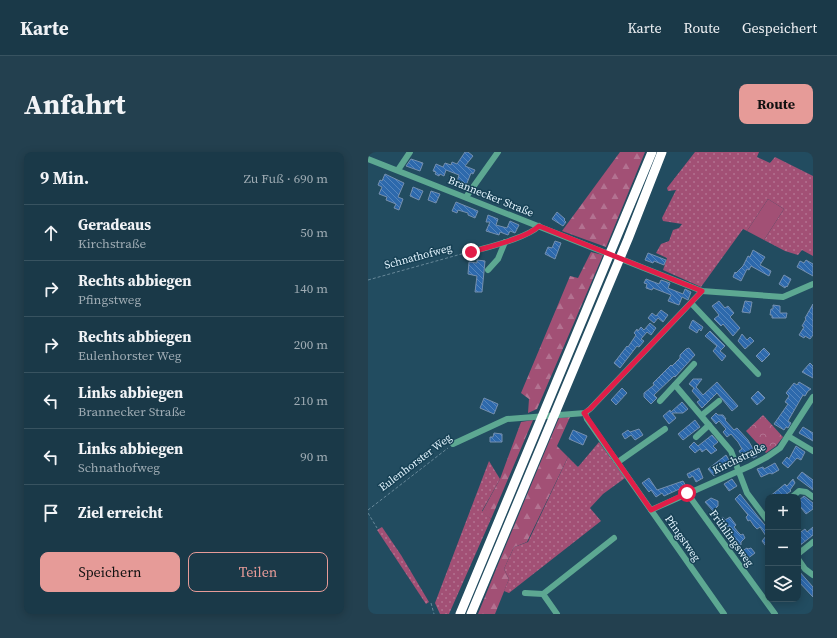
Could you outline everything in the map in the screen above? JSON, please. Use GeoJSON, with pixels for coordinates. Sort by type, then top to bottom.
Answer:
{"type":"FeatureCollection","features":[{"type":"Feature","properties":{"kind":"highway"},"geometry":{"type":"LineString","coordinates":[[460,614],[575,341],[652,152]]}},
{"type":"Feature","properties":{"kind":"highway"},"geometry":{"type":"LineString","coordinates":[[471,614],[625,245],[662,152]]}},
{"type":"Feature","properties":{"kind":"street"},"geometry":{"type":"LineString","coordinates":[[398,170],[410,152]]}},
{"type":"Feature","properties":{"kind":"street"},"geometry":{"type":"LineString","coordinates":[[466,197],[498,152]]}},
{"type":"Feature","properties":{"kind":"street","name":"Brannecker Straße"},"geometry":{"type":"LineString","coordinates":[[368,159],[702,291],[783,297],[813,284]]}},
{"type":"Feature","properties":{"kind":"street"},"geometry":{"type":"LineString","coordinates":[[471,252],[505,242],[535,230],[539,226]]}},
{"type":"Feature","properties":{"kind":"street"},"geometry":{"type":"LineString","coordinates":[[488,270],[498,259],[505,242]]}},
{"type":"Feature","properties":{"kind":"street"},"geometry":{"type":"LineString","coordinates":[[584,413],[590,409],[702,291]]}},
{"type":"Feature","properties":{"kind":"street"},"geometry":{"type":"LineString","coordinates":[[691,303],[758,374]]}},
{"type":"Feature","properties":{"kind":"street"},"geometry":{"type":"LineString","coordinates":[[660,401],[694,364]]}},
{"type":"Feature","properties":{"kind":"street"},"geometry":{"type":"LineString","coordinates":[[675,385],[731,451],[747,493],[765,516]]}},
{"type":"Feature","properties":{"kind":"street","name":"Kirchstraße"},"geometry":{"type":"LineString","coordinates":[[651,510],[767,457],[780,448],[813,397]]}},
{"type":"Feature","properties":{"kind":"street"},"geometry":{"type":"LineString","coordinates":[[702,415],[719,401]]}},
{"type":"Feature","properties":{"kind":"street","name":"Eulenhorster Weg"},"geometry":{"type":"LineString","coordinates":[[453,444],[507,419],[584,413]]}},
{"type":"Feature","properties":{"kind":"street","name":"Pfingstweg"},"geometry":{"type":"LineString","coordinates":[[584,413],[724,614]]}},
{"type":"Feature","properties":{"kind":"street"},"geometry":{"type":"LineString","coordinates":[[696,437],[709,425]]}},
{"type":"Feature","properties":{"kind":"street"},"geometry":{"type":"LineString","coordinates":[[618,462],[665,429]]}},
{"type":"Feature","properties":{"kind":"street"},"geometry":{"type":"LineString","coordinates":[[788,436],[813,451]]}},
{"type":"Feature","properties":{"kind":"street"},"geometry":{"type":"LineString","coordinates":[[796,494],[799,492],[806,492],[813,497]]}},
{"type":"Feature","properties":{"kind":"street","name":"Frühlingsweg"},"geometry":{"type":"LineString","coordinates":[[687,493],[775,614]]}},
{"type":"Feature","properties":{"kind":"street"},"geometry":{"type":"LineString","coordinates":[[525,593],[543,594],[614,538]]}},
{"type":"Feature","properties":{"kind":"street"},"geometry":{"type":"LineString","coordinates":[[801,552],[813,542]]}},
{"type":"Feature","properties":{"kind":"street"},"geometry":{"type":"LineString","coordinates":[[801,563],[805,569],[813,575]]}},
{"type":"Feature","properties":{"kind":"street"},"geometry":{"type":"LineString","coordinates":[[543,594],[557,614]]}},
{"type":"Feature","properties":{"kind":"path","name":"Schnathofweg"},"geometry":{"type":"LineString","coordinates":[[368,280],[471,252]]}},
{"type":"Feature","properties":{"kind":"path","name":"Eulenhorster Weg"},"geometry":{"type":"LineString","coordinates":[[368,510],[453,444]]}},
{"type":"Feature","properties":{"kind":"path"},"geometry":{"type":"LineString","coordinates":[[368,513],[377,528]]}},
{"type":"Feature","properties":{"kind":"path"},"geometry":{"type":"LineString","coordinates":[[431,603],[434,614]]}},
{"type":"Feature","properties":{"kind":"green space"},"geometry":{"type":"Polygon","coordinates":[[[620,152],[645,152],[606,247],[562,231],[620,152]]]}},
{"type":"Feature","properties":{"kind":"green space"},"geometry":{"type":"Polygon","coordinates":[[[695,152],[759,152],[757,157],[770,163],[775,157],[813,176],[813,256],[802,250],[798,255],[785,251],[764,240],[784,209],[768,199],[747,231],[743,229],[701,287],[663,270],[667,258],[656,253],[661,244],[669,241],[673,230],[679,228],[682,224],[663,221],[662,218],[676,190],[668,191],[667,188],[695,152]]]}},
{"type":"Feature","properties":{"kind":"green space"},"geometry":{"type":"Polygon","coordinates":[[[768,199],[784,209],[764,240],[747,231],[768,199]]]}},
{"type":"Feature","properties":{"kind":"green space"},"geometry":{"type":"Polygon","coordinates":[[[591,252],[603,255],[537,409],[528,413],[529,399],[521,393],[570,276],[578,278],[591,252]]]}},
{"type":"Feature","properties":{"kind":"green space"},"geometry":{"type":"Polygon","coordinates":[[[763,415],[783,437],[776,446],[766,453],[746,431],[763,415]]]}},
{"type":"Feature","properties":{"kind":"green space"},"geometry":{"type":"Polygon","coordinates":[[[570,417],[557,446],[568,457],[527,542],[514,547],[504,569],[509,579],[495,614],[478,614],[559,418],[570,417]]]}},
{"type":"Feature","properties":{"kind":"green space"},"geometry":{"type":"Polygon","coordinates":[[[533,420],[491,519],[482,512],[500,479],[521,422],[533,420]]]}},
{"type":"Feature","properties":{"kind":"green space"},"geometry":{"type":"Polygon","coordinates":[[[599,442],[625,478],[603,494],[590,508],[601,521],[509,593],[504,591],[509,579],[504,569],[514,547],[528,542],[568,457],[578,467],[599,442]]]}},
{"type":"Feature","properties":{"kind":"green space"},"geometry":{"type":"Polygon","coordinates":[[[489,461],[500,479],[482,511],[491,519],[449,614],[440,614],[435,603],[489,461]]]}},
{"type":"Feature","properties":{"kind":"green space"},"geometry":{"type":"Polygon","coordinates":[[[382,527],[401,555],[429,602],[426,604],[377,530],[382,527]]]}},
{"type":"Feature","properties":{"kind":"building"},"geometry":{"type":"Polygon","coordinates":[[[465,152],[468,152],[473,156],[465,166],[475,170],[473,174],[471,173],[465,188],[460,186],[457,182],[459,175],[446,170],[444,176],[440,174],[439,176],[433,171],[436,164],[443,167],[445,163],[451,165],[452,162],[457,164],[465,152]]]}},
{"type":"Feature","properties":{"kind":"building"},"geometry":{"type":"Polygon","coordinates":[[[411,159],[423,163],[420,171],[406,166],[411,159]]]}},
{"type":"Feature","properties":{"kind":"building"},"geometry":{"type":"Polygon","coordinates":[[[385,174],[404,183],[398,197],[403,199],[399,210],[394,208],[396,204],[386,200],[387,197],[379,194],[382,187],[378,185],[380,180],[382,181],[385,174]]]}},
{"type":"Feature","properties":{"kind":"building"},"geometry":{"type":"Polygon","coordinates":[[[413,187],[423,191],[419,200],[410,196],[413,187]]]}},
{"type":"Feature","properties":{"kind":"building"},"geometry":{"type":"Polygon","coordinates":[[[431,191],[440,194],[436,203],[428,200],[431,191]]]}},
{"type":"Feature","properties":{"kind":"building"},"geometry":{"type":"Polygon","coordinates":[[[456,202],[478,211],[475,218],[468,215],[468,213],[458,210],[457,213],[452,211],[456,202]]]}},
{"type":"Feature","properties":{"kind":"building"},"geometry":{"type":"Polygon","coordinates":[[[557,212],[565,219],[564,220],[566,222],[563,226],[552,219],[557,212]]]}},
{"type":"Feature","properties":{"kind":"building"},"geometry":{"type":"Polygon","coordinates":[[[488,215],[498,219],[496,225],[507,228],[510,221],[519,225],[515,233],[510,231],[508,235],[500,232],[499,235],[486,231],[490,222],[486,222],[488,215]]]}},
{"type":"Feature","properties":{"kind":"building"},"geometry":{"type":"Polygon","coordinates":[[[555,241],[561,243],[555,259],[545,254],[548,247],[552,248],[555,241]]]}},
{"type":"Feature","properties":{"kind":"building"},"geometry":{"type":"Polygon","coordinates":[[[753,250],[765,257],[760,265],[771,271],[769,276],[751,266],[749,270],[747,269],[741,281],[733,277],[735,272],[736,273],[743,266],[748,256],[750,257],[753,250]]]}},
{"type":"Feature","properties":{"kind":"building"},"geometry":{"type":"Polygon","coordinates":[[[648,253],[666,260],[664,265],[654,261],[653,263],[645,260],[648,253]]]}},
{"type":"Feature","properties":{"kind":"building"},"geometry":{"type":"Polygon","coordinates":[[[477,260],[485,261],[482,292],[475,292],[477,276],[468,274],[469,262],[477,263],[477,260]]]}},
{"type":"Feature","properties":{"kind":"building"},"geometry":{"type":"Polygon","coordinates":[[[806,260],[813,264],[813,276],[797,267],[800,261],[804,263],[806,260]]]}},
{"type":"Feature","properties":{"kind":"building"},"geometry":{"type":"Polygon","coordinates":[[[784,275],[791,279],[785,288],[779,284],[784,275]]]}},
{"type":"Feature","properties":{"kind":"building"},"geometry":{"type":"Polygon","coordinates":[[[646,279],[659,284],[661,280],[670,283],[668,288],[683,294],[685,289],[691,292],[688,300],[682,297],[679,305],[668,301],[671,295],[653,288],[652,290],[646,288],[647,284],[644,283],[646,279]]]}},
{"type":"Feature","properties":{"kind":"building"},"geometry":{"type":"Polygon","coordinates":[[[719,301],[725,308],[728,306],[734,313],[730,317],[740,328],[733,336],[723,324],[721,326],[714,319],[719,315],[712,306],[719,301]]]}},
{"type":"Feature","properties":{"kind":"building"},"geometry":{"type":"Polygon","coordinates":[[[745,301],[752,302],[750,313],[742,312],[745,301]]]}},
{"type":"Feature","properties":{"kind":"building"},"geometry":{"type":"Polygon","coordinates":[[[813,304],[813,335],[810,339],[805,336],[804,338],[799,335],[804,327],[802,326],[806,319],[805,318],[813,304]]]}},
{"type":"Feature","properties":{"kind":"building"},"geometry":{"type":"Polygon","coordinates":[[[773,305],[780,306],[780,313],[787,313],[786,318],[772,318],[772,315],[770,315],[773,305]]]}},
{"type":"Feature","properties":{"kind":"building"},"geometry":{"type":"Polygon","coordinates":[[[661,310],[668,315],[663,322],[658,318],[654,323],[648,318],[652,313],[656,316],[661,310]]]}},
{"type":"Feature","properties":{"kind":"building"},"geometry":{"type":"Polygon","coordinates":[[[693,320],[703,327],[701,331],[699,329],[697,333],[689,328],[693,320]]]}},
{"type":"Feature","properties":{"kind":"building"},"geometry":{"type":"Polygon","coordinates":[[[650,323],[656,328],[651,335],[647,332],[641,339],[644,341],[639,347],[637,346],[620,368],[614,363],[636,335],[634,333],[641,327],[644,330],[650,323]]]}},
{"type":"Feature","properties":{"kind":"building"},"geometry":{"type":"Polygon","coordinates":[[[710,331],[725,346],[720,351],[726,356],[722,361],[713,351],[717,346],[705,336],[710,331]]]}},
{"type":"Feature","properties":{"kind":"building"},"geometry":{"type":"Polygon","coordinates":[[[742,334],[747,340],[750,337],[754,341],[745,349],[738,341],[742,334]]]}},
{"type":"Feature","properties":{"kind":"building"},"geometry":{"type":"Polygon","coordinates":[[[689,348],[695,355],[675,377],[674,376],[654,395],[657,398],[651,404],[644,397],[644,393],[654,385],[653,383],[671,365],[672,366],[680,358],[680,355],[686,349],[689,348]]]}},
{"type":"Feature","properties":{"kind":"building"},"geometry":{"type":"Polygon","coordinates":[[[764,348],[770,354],[762,362],[756,356],[764,348]]]}},
{"type":"Feature","properties":{"kind":"building"},"geometry":{"type":"Polygon","coordinates":[[[810,363],[813,366],[813,378],[802,372],[810,363]]]}},
{"type":"Feature","properties":{"kind":"building"},"geometry":{"type":"Polygon","coordinates":[[[693,379],[702,379],[696,387],[703,395],[717,382],[738,406],[732,411],[717,393],[702,408],[697,402],[700,400],[692,391],[694,388],[689,384],[693,379]]]}},
{"type":"Feature","properties":{"kind":"building"},"geometry":{"type":"Polygon","coordinates":[[[799,382],[811,389],[805,396],[803,395],[788,421],[791,423],[788,428],[786,427],[784,430],[774,424],[788,404],[785,402],[789,396],[786,393],[794,383],[797,385],[799,382]]]}},
{"type":"Feature","properties":{"kind":"building"},"geometry":{"type":"Polygon","coordinates":[[[622,388],[627,393],[616,405],[611,400],[622,388]]]}},
{"type":"Feature","properties":{"kind":"building"},"geometry":{"type":"Polygon","coordinates":[[[758,391],[765,398],[757,405],[751,398],[758,391]]]}},
{"type":"Feature","properties":{"kind":"building"},"geometry":{"type":"Polygon","coordinates":[[[484,398],[498,404],[494,414],[480,408],[484,398]]]}},
{"type":"Feature","properties":{"kind":"building"},"geometry":{"type":"Polygon","coordinates":[[[682,402],[688,409],[683,413],[672,413],[676,418],[669,424],[663,416],[670,410],[671,412],[682,402]]]}},
{"type":"Feature","properties":{"kind":"building"},"geometry":{"type":"Polygon","coordinates":[[[716,413],[718,415],[723,415],[726,419],[725,420],[734,430],[737,428],[748,440],[757,456],[748,459],[746,456],[743,457],[739,451],[742,449],[738,442],[731,434],[727,437],[723,432],[726,429],[719,421],[716,424],[711,418],[716,413]]]}},
{"type":"Feature","properties":{"kind":"building"},"geometry":{"type":"Polygon","coordinates":[[[695,420],[700,427],[683,440],[678,434],[695,420]]]}},
{"type":"Feature","properties":{"kind":"building"},"geometry":{"type":"Polygon","coordinates":[[[803,427],[813,433],[813,441],[799,433],[803,427]]]}},
{"type":"Feature","properties":{"kind":"building"},"geometry":{"type":"Polygon","coordinates":[[[639,429],[643,435],[635,440],[631,435],[625,439],[622,434],[628,430],[630,432],[639,429]]]}},
{"type":"Feature","properties":{"kind":"building"},"geometry":{"type":"Polygon","coordinates":[[[573,430],[587,436],[583,445],[569,439],[573,430]]]}},
{"type":"Feature","properties":{"kind":"building"},"geometry":{"type":"Polygon","coordinates":[[[494,433],[502,434],[502,442],[490,442],[490,437],[493,437],[494,433]]]}},
{"type":"Feature","properties":{"kind":"building"},"geometry":{"type":"Polygon","coordinates":[[[712,435],[718,442],[713,446],[717,450],[711,454],[706,449],[702,452],[700,449],[695,453],[689,447],[694,442],[698,446],[712,435]]]}},
{"type":"Feature","properties":{"kind":"building"},"geometry":{"type":"Polygon","coordinates":[[[796,446],[805,452],[801,460],[797,458],[788,468],[782,463],[787,457],[789,459],[796,446]]]}},
{"type":"Feature","properties":{"kind":"building"},"geometry":{"type":"Polygon","coordinates":[[[726,455],[731,463],[714,476],[708,469],[726,455]]]}},
{"type":"Feature","properties":{"kind":"building"},"geometry":{"type":"Polygon","coordinates":[[[775,463],[779,470],[761,477],[757,469],[763,467],[764,469],[775,463]]]}},
{"type":"Feature","properties":{"kind":"building"},"geometry":{"type":"Polygon","coordinates":[[[699,468],[703,478],[696,482],[693,476],[689,478],[687,474],[699,468]]]}},
{"type":"Feature","properties":{"kind":"building"},"geometry":{"type":"Polygon","coordinates":[[[802,472],[813,480],[813,490],[797,478],[802,472]]]}},
{"type":"Feature","properties":{"kind":"building"},"geometry":{"type":"Polygon","coordinates":[[[649,478],[657,490],[683,481],[686,486],[664,496],[662,493],[656,497],[651,490],[649,492],[642,483],[649,478]]]}},
{"type":"Feature","properties":{"kind":"building"},"geometry":{"type":"Polygon","coordinates":[[[732,479],[737,486],[729,491],[724,484],[732,479]]]}},
{"type":"Feature","properties":{"kind":"building"},"geometry":{"type":"Polygon","coordinates":[[[793,479],[795,483],[790,490],[791,491],[786,494],[773,494],[785,484],[787,486],[793,479]]]}},
{"type":"Feature","properties":{"kind":"building"},"geometry":{"type":"Polygon","coordinates":[[[740,494],[765,525],[765,534],[760,527],[757,529],[750,520],[748,521],[746,517],[748,515],[735,499],[740,494]]]}},
{"type":"Feature","properties":{"kind":"building"},"geometry":{"type":"Polygon","coordinates":[[[804,496],[813,503],[813,509],[806,514],[801,508],[801,498],[804,496]]]}},
{"type":"Feature","properties":{"kind":"building"},"geometry":{"type":"Polygon","coordinates":[[[711,498],[718,501],[718,506],[713,511],[705,502],[711,498]]]}},
{"type":"Feature","properties":{"kind":"building"},"geometry":{"type":"Polygon","coordinates":[[[723,517],[725,520],[730,517],[736,525],[734,527],[741,535],[743,534],[745,538],[741,542],[741,545],[736,545],[730,536],[729,526],[725,529],[721,524],[719,520],[723,517]]]}},
{"type":"Feature","properties":{"kind":"building"},"geometry":{"type":"Polygon","coordinates":[[[813,527],[813,535],[801,545],[801,532],[805,529],[807,532],[813,527]]]}},
{"type":"Feature","properties":{"kind":"building"},"geometry":{"type":"Polygon","coordinates":[[[765,537],[765,545],[762,541],[765,537]]]}},
{"type":"Feature","properties":{"kind":"building"},"geometry":{"type":"Polygon","coordinates":[[[747,548],[751,548],[755,553],[747,559],[742,551],[747,548]]]}},
{"type":"Feature","properties":{"kind":"building"},"geometry":{"type":"Polygon","coordinates":[[[801,573],[813,587],[813,597],[801,584],[801,573]]]}},
{"type":"Feature","properties":{"kind":"route"},"geometry":{"type":"LineString","coordinates":[[471,252],[505,242],[535,230],[539,226],[702,291],[590,409],[584,413],[651,510],[687,493]]}}]}
